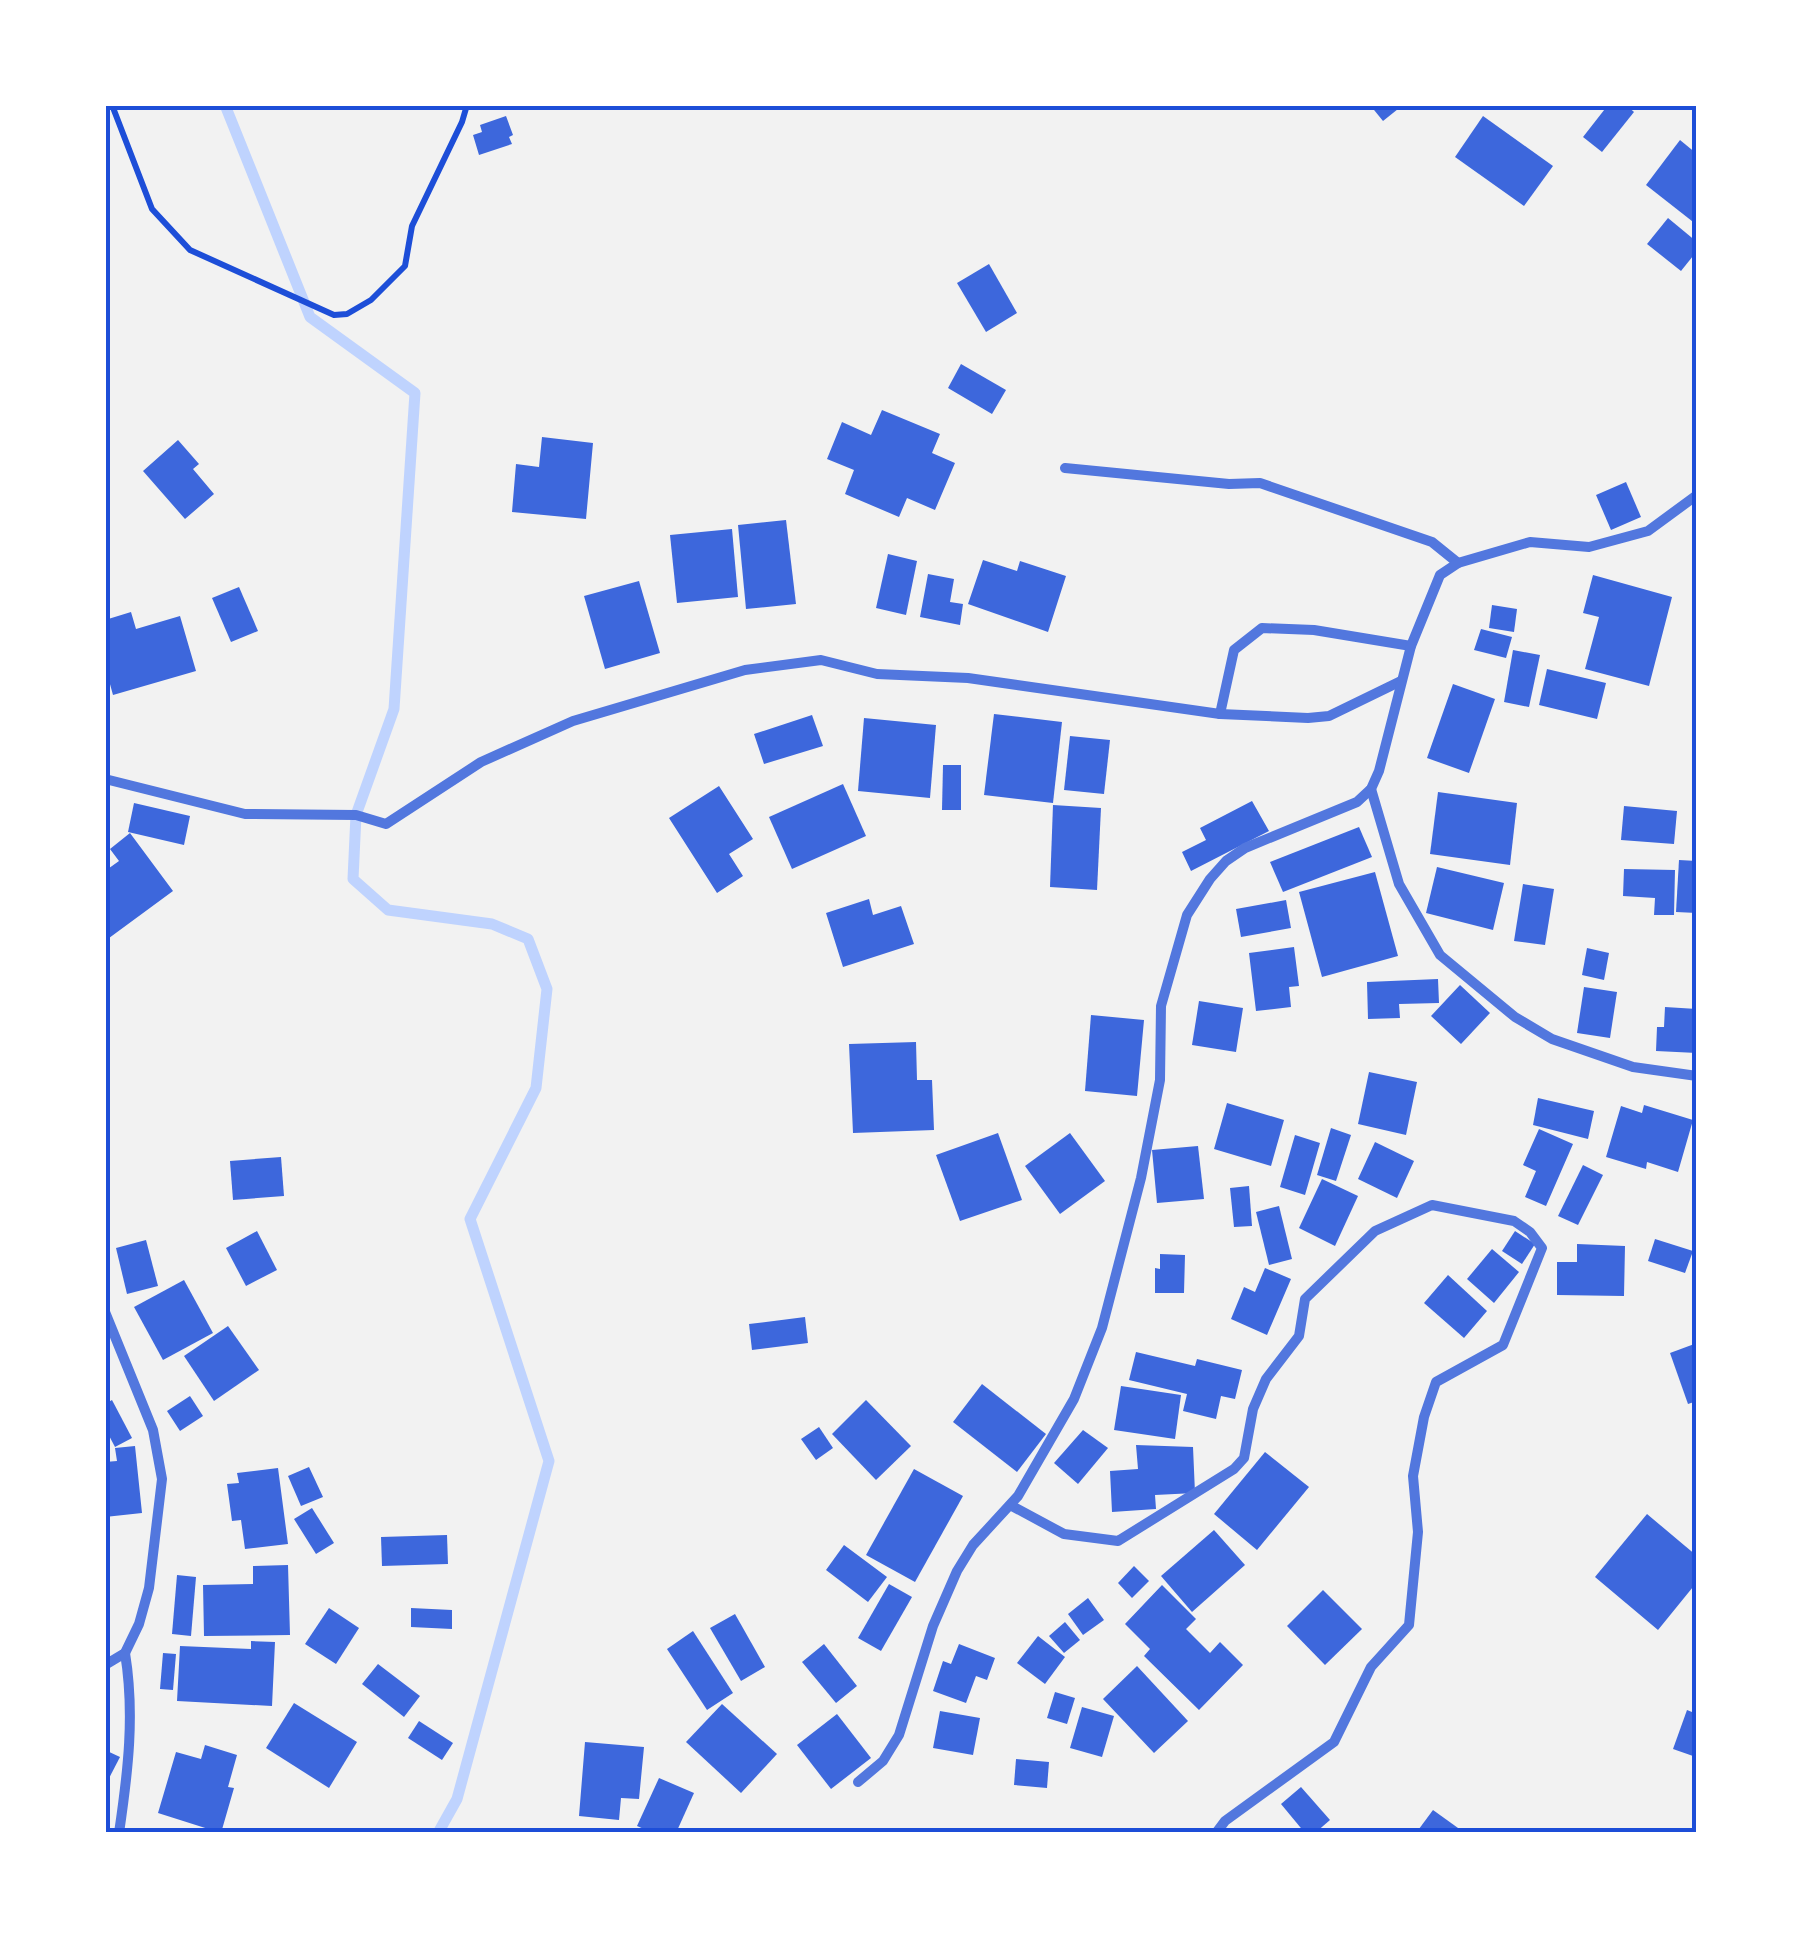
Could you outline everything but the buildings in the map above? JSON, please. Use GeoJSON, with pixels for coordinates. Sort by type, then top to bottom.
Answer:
{"type":"FeatureCollection","features":[{"type":"Feature","properties":{"kind":"street"},"geometry":{"type":"LineString","coordinates":[[1064,468],[1228,484],[1260,483],[1432,542],[1458,562]]}},
{"type":"Feature","properties":{"kind":"street"},"geometry":{"type":"LineString","coordinates":[[858,1782],[883,1761],[899,1735],[933,1626],[957,1571],[973,1544],[1012,1506],[1074,1399],[1102,1328],[1142,1178],[1160,1080],[1161,1006],[1187,915],[1218,870],[1244,848],[1357,802],[1371,789],[1386,745],[1400,681],[1440,575],[1458,562],[1530,542],[1589,548],[1648,531],[1697,495]]}},
{"type":"Feature","properties":{"kind":"street"},"geometry":{"type":"LineString","coordinates":[[1220,714],[1234,650],[1262,628],[1314,630],[1412,646]]}},
{"type":"Feature","properties":{"kind":"street"},"geometry":{"type":"LineString","coordinates":[[105,779],[245,814],[356,814],[386,824],[481,762],[573,720],[745,670],[821,660],[876,674],[968,678],[1220,714],[1329,716],[1400,681]]}},
{"type":"Feature","properties":{"kind":"street"},"geometry":{"type":"LineString","coordinates":[[1371,789],[1399,884],[1440,955],[1515,1017],[1552,1039],[1632,1067],[1697,1076]]}},
{"type":"Feature","properties":{"kind":"street"},"geometry":{"type":"LineString","coordinates":[[1012,1506],[1064,1534],[1118,1541],[1234,1469],[1244,1458],[1252,1409],[1266,1379],[1299,1336],[1305,1299],[1375,1231],[1432,1205],[1514,1221],[1530,1232],[1542,1248],[1503,1345],[1436,1382],[1424,1417],[1414,1476],[1418,1532],[1408,1625],[1371,1667],[1334,1742],[1224,1821],[1216,1833]]}},
{"type":"Feature","properties":{"kind":"street"},"geometry":{"type":"LineString","coordinates":[[105,1312],[154,1430],[162,1480],[148,1588],[139,1624],[125,1653],[105,1665]]}},
{"type":"Feature","properties":{"kind":"street"},"geometry":{"type":"LineString","coordinates":[[119,1833],[131,1744],[130,1683],[125,1653]]}},
{"type":"Feature","properties":{"kind":"path"},"geometry":{"type":"LineString","coordinates":[[112,105],[152,209],[190,250],[334,315],[347,314],[372,300],[405,266],[412,226],[467,105]]}},
{"type":"Feature","properties":{"kind":"waterway"},"geometry":{"type":"LineString","coordinates":[[225,105],[310,317],[415,393],[394,709],[356,815],[353,879],[388,910],[492,924],[528,939],[547,989],[536,1088],[470,1219],[549,1461],[457,1799],[438,1833]]}}]}
